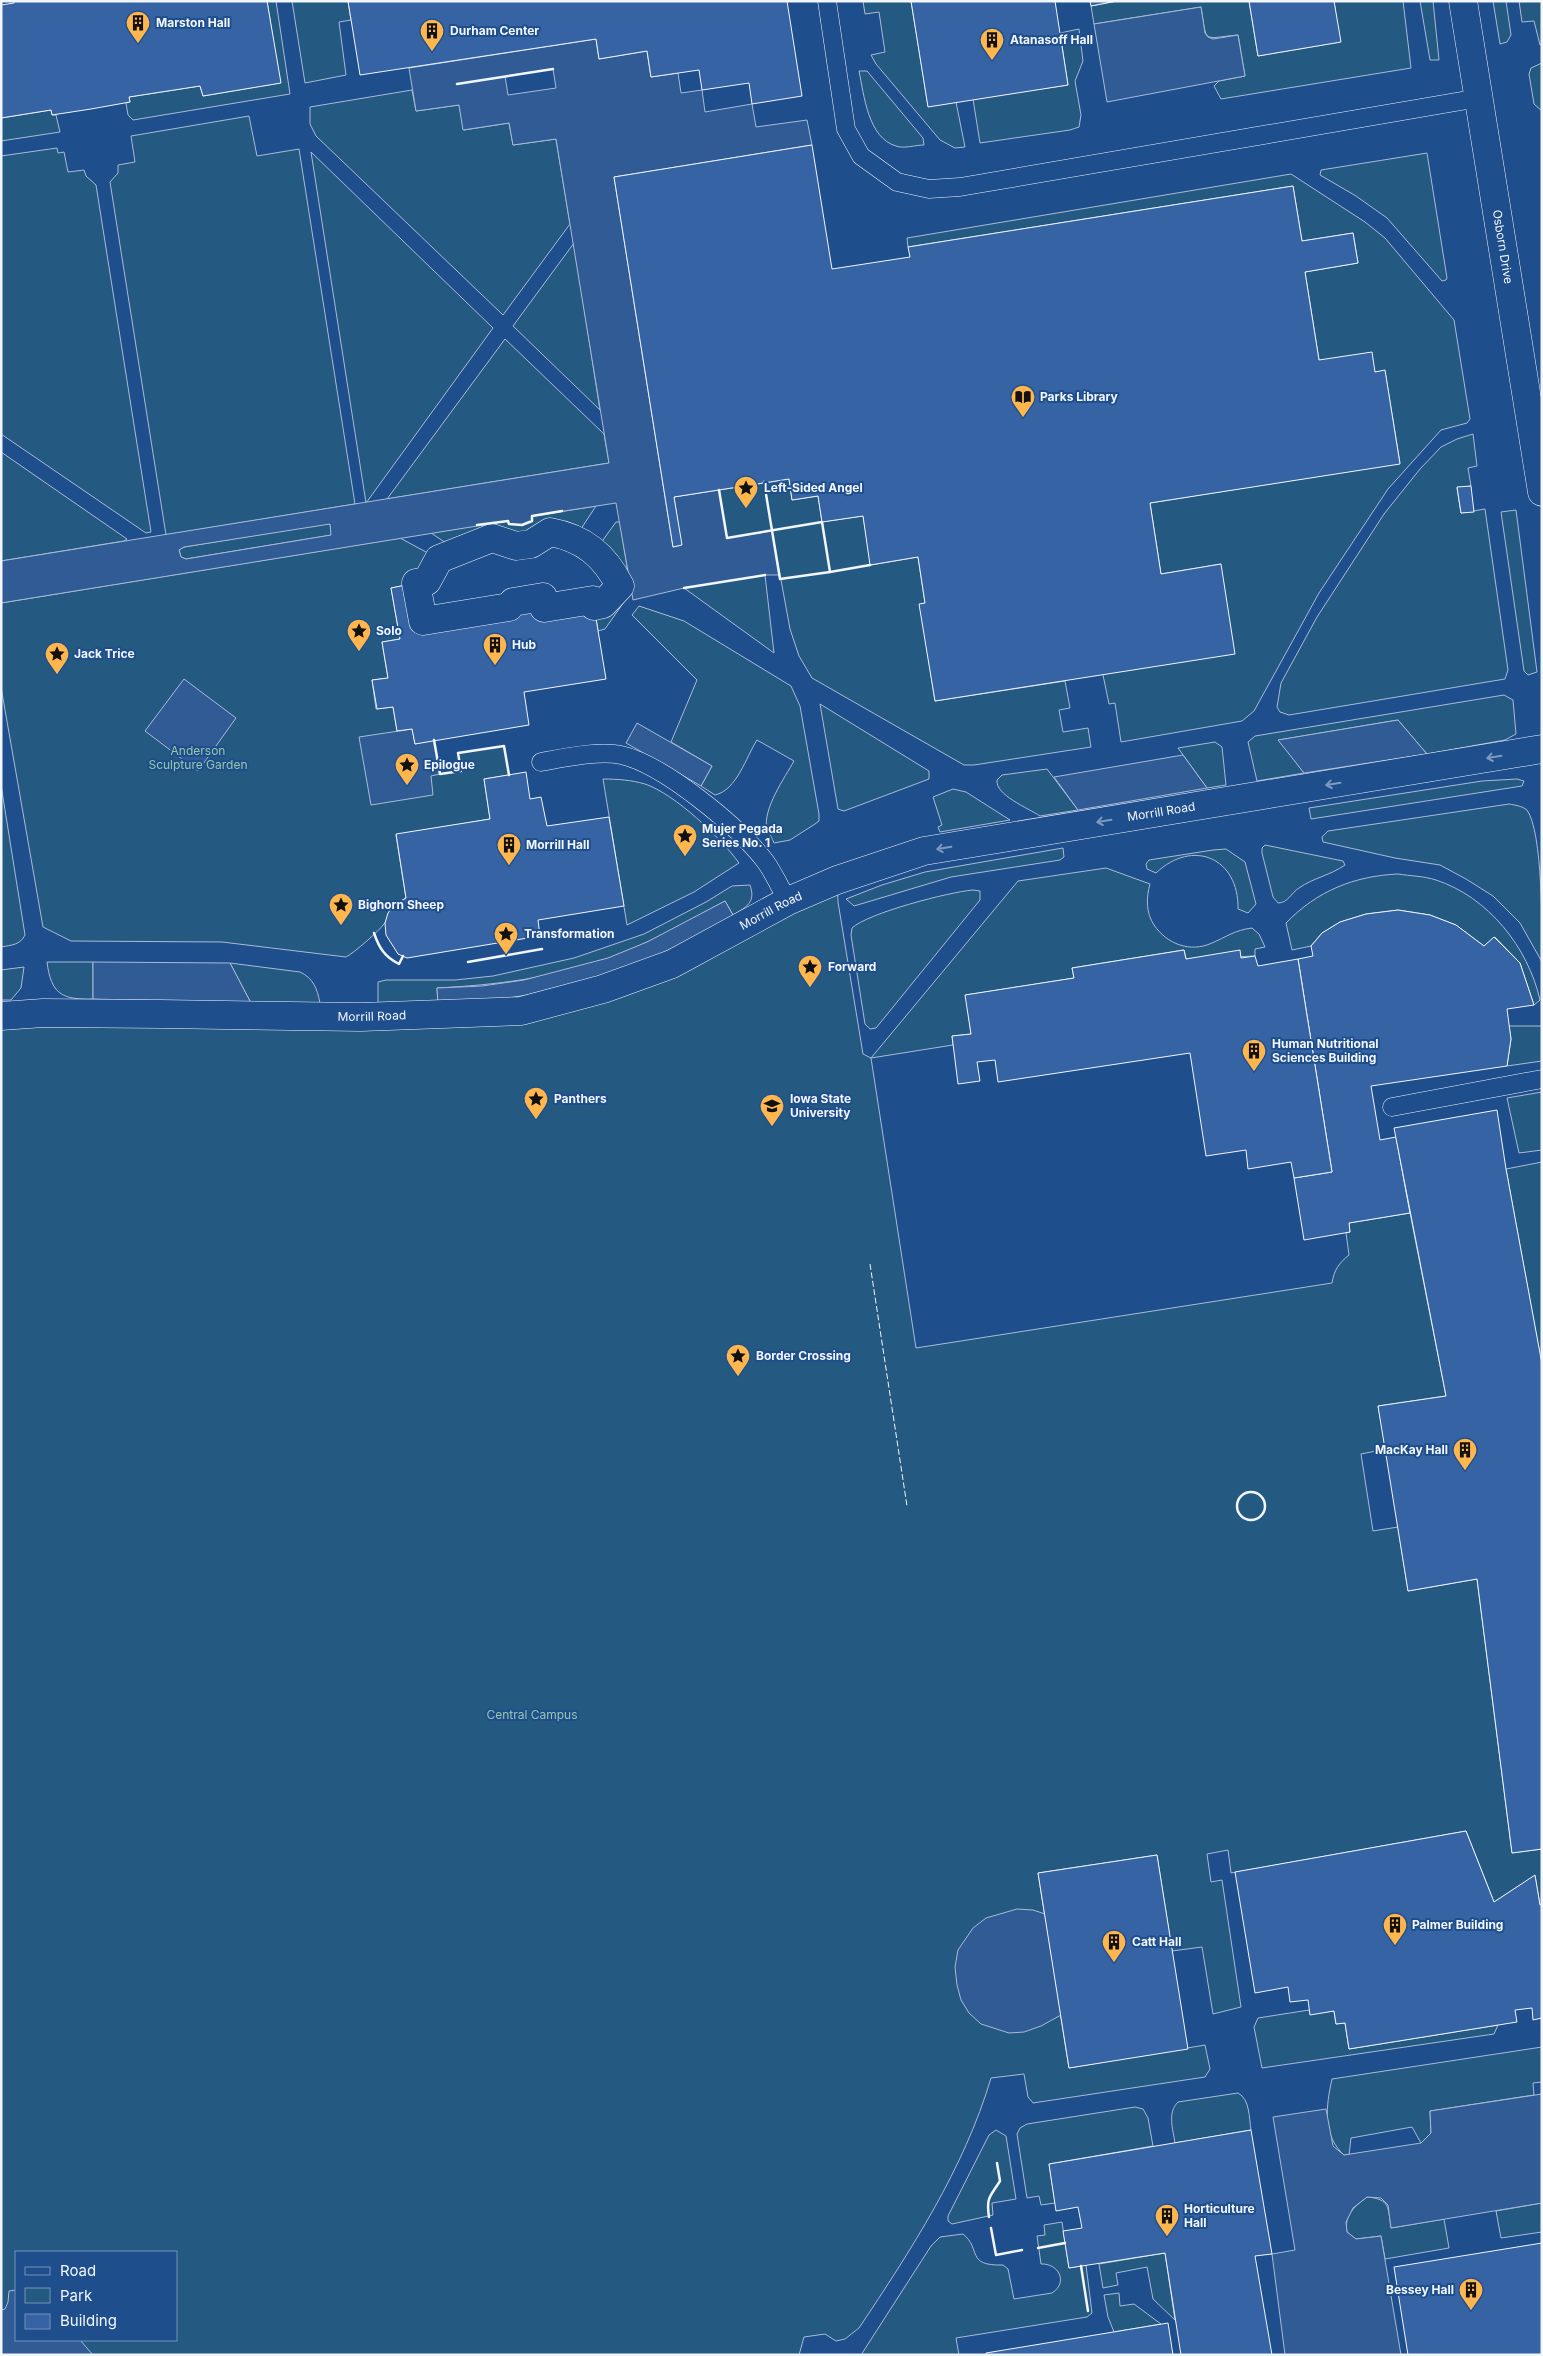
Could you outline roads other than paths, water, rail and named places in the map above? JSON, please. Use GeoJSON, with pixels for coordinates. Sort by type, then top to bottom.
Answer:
{"type":"FeatureCollection","features":[{"type":"Feature","properties":{"kind":"street","name":"Osborn Drive"},"geometry":{"type":"LineString","coordinates":[[1463,1],[1542,492]]}},
{"type":"Feature","properties":{"kind":"street"},"geometry":{"type":"LineString","coordinates":[[550,532],[575,538],[605,560],[620,586],[603,604],[594,606],[592,600],[544,608],[543,597],[513,602],[509,607],[423,621],[416,583],[427,581],[439,559],[492,538],[505,544],[516,546],[531,544],[542,539],[550,532]]}},
{"type":"Feature","properties":{"kind":"street","name":"Morrill Road"},"geometry":{"type":"LineString","coordinates":[[1,1016],[161,1014],[361,1017],[521,1010],[603,989],[672,964],[788,901],[837,880],[924,851],[1542,749]]}},
{"type":"Feature","properties":{"kind":"lane"},"geometry":{"type":"LineString","coordinates":[[827,1],[846,130],[861,156],[897,182],[929,189],[960,187],[1478,98]]}},
{"type":"Feature","properties":{"kind":"lane"},"geometry":{"type":"LineString","coordinates":[[541,762],[586,755],[621,755],[648,767],[678,784],[730,824],[765,862],[788,901]]}},
{"type":"Feature","properties":{"kind":"lane"},"geometry":{"type":"LineString","coordinates":[[1392,1107],[1542,1079]]}},
{"type":"Feature","properties":{"kind":"place","name":"Marston Hall"},"geometry":{"type":"Point","coordinates":[138,44]}},
{"type":"Feature","properties":{"kind":"place","name":"Durham Center"},"geometry":{"type":"Point","coordinates":[432,52]}},
{"type":"Feature","properties":{"kind":"place","name":"Atanasoff Hall"},"geometry":{"type":"Point","coordinates":[992,61]}},
{"type":"Feature","properties":{"kind":"place","name":"Parks Library"},"geometry":{"type":"Point","coordinates":[1023,418]}},
{"type":"Feature","properties":{"kind":"place","name":"Left-Sided Angel"},"geometry":{"type":"Point","coordinates":[746,509]}},
{"type":"Feature","properties":{"kind":"place","name":"Solo"},"geometry":{"type":"Point","coordinates":[359,652]}},
{"type":"Feature","properties":{"kind":"place","name":"Hub"},"geometry":{"type":"Point","coordinates":[495,666]}},
{"type":"Feature","properties":{"kind":"place","name":"Jack Trice"},"geometry":{"type":"Point","coordinates":[57,675]}},
{"type":"Feature","properties":{"kind":"place","name":"Epilogue"},"geometry":{"type":"Point","coordinates":[407,786]}},
{"type":"Feature","properties":{"kind":"place","name":"Mujer Pegada Series No. 1"},"geometry":{"type":"Point","coordinates":[685,857]}},
{"type":"Feature","properties":{"kind":"place","name":"Morrill Hall"},"geometry":{"type":"Point","coordinates":[509,866]}},
{"type":"Feature","properties":{"kind":"place","name":"Bighorn Sheep"},"geometry":{"type":"Point","coordinates":[341,926]}},
{"type":"Feature","properties":{"kind":"place","name":"Transformation"},"geometry":{"type":"Point","coordinates":[506,955]}},
{"type":"Feature","properties":{"kind":"place","name":"Forward"},"geometry":{"type":"Point","coordinates":[810,988]}},
{"type":"Feature","properties":{"kind":"place","name":"Human Nutritional Sciences Building"},"geometry":{"type":"Point","coordinates":[1254,1072]}},
{"type":"Feature","properties":{"kind":"place","name":"Panthers"},"geometry":{"type":"Point","coordinates":[536,1120]}},
{"type":"Feature","properties":{"kind":"place","name":"Iowa State University"},"geometry":{"type":"Point","coordinates":[772,1127]}},
{"type":"Feature","properties":{"kind":"place","name":"Border Crossing"},"geometry":{"type":"Point","coordinates":[738,1377]}},
{"type":"Feature","properties":{"kind":"place","name":"MacKay Hall"},"geometry":{"type":"Point","coordinates":[1465,1471]}},
{"type":"Feature","properties":{"kind":"place","name":"Palmer Building"},"geometry":{"type":"Point","coordinates":[1395,1946]}},
{"type":"Feature","properties":{"kind":"place","name":"Catt Hall"},"geometry":{"type":"Point","coordinates":[1114,1963]}},
{"type":"Feature","properties":{"kind":"place","name":"Horticulture Hall"},"geometry":{"type":"Point","coordinates":[1167,2237]}},
{"type":"Feature","properties":{"kind":"place","name":"Bessey Hall"},"geometry":{"type":"Point","coordinates":[1471,2311]}},
{"type":"Feature","properties":{"kind":"park label","name":"Anderson Sculpture Garden"},"geometry":{"type":"Point","coordinates":[198,758]}},
{"type":"Feature","properties":{"kind":"park label","name":"Central Campus"},"geometry":{"type":"Point","coordinates":[532,1715]}}]}
